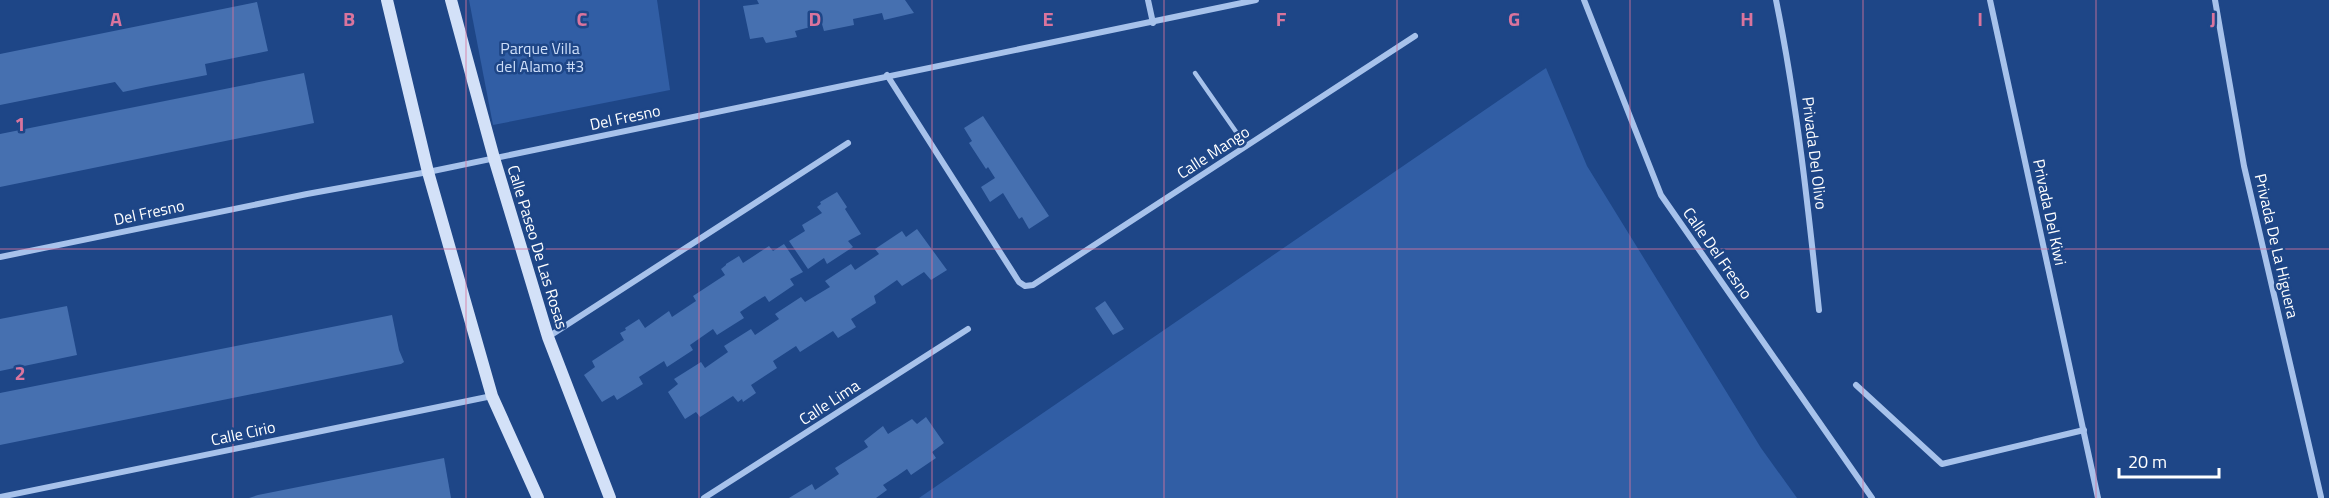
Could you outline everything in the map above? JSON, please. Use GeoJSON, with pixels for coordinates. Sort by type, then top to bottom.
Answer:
{"type":"FeatureCollection","features":[{"type":"Feature","properties":{"kind":"street"},"geometry":{"type":"LineString","coordinates":[[387,0],[428,172],[492,396],[538,498]]}},
{"type":"Feature","properties":{"kind":"street","name":"Calle Paseo De Las Rosas"},"geometry":{"type":"LineString","coordinates":[[451,0],[494,158],[548,337],[610,498]]}},
{"type":"Feature","properties":{"kind":"street"},"geometry":{"type":"LineString","coordinates":[[1148,0],[1153,23]]}},
{"type":"Feature","properties":{"kind":"street","name":"Del Fresno"},"geometry":{"type":"LineString","coordinates":[[0,256],[428,172],[1256,0]]}},
{"type":"Feature","properties":{"kind":"street","name":"Calle Del Fresno"},"geometry":{"type":"LineString","coordinates":[[1584,0],[1661,195],[1872,498]]}},
{"type":"Feature","properties":{"kind":"street","name":"Privada Del Olivo"},"geometry":{"type":"LineString","coordinates":[[1776,0],[1789,64],[1803,157],[1819,310]]}},
{"type":"Feature","properties":{"kind":"street","name":"Privada Del Kiwi"},"geometry":{"type":"LineString","coordinates":[[1990,0],[2098,498]]}},
{"type":"Feature","properties":{"kind":"street","name":"Privada De La Higuera"},"geometry":{"type":"LineString","coordinates":[[2215,0],[2244,166],[2321,497]]}},
{"type":"Feature","properties":{"kind":"street","name":"Calle Mango"},"geometry":{"type":"LineString","coordinates":[[887,75],[1019,282],[1025,286],[1033,285],[1415,36]]}},
{"type":"Feature","properties":{"kind":"street"},"geometry":{"type":"LineString","coordinates":[[548,337],[848,143]]}},
{"type":"Feature","properties":{"kind":"street","name":"Calle Lima"},"geometry":{"type":"LineString","coordinates":[[704,498],[968,329]]}},
{"type":"Feature","properties":{"kind":"street"},"geometry":{"type":"LineString","coordinates":[[1856,385],[1942,464],[2084,430]]}},
{"type":"Feature","properties":{"kind":"street","name":"Calle Cirio"},"geometry":{"type":"LineString","coordinates":[[0,496],[492,396]]}},
{"type":"Feature","properties":{"kind":"lane"},"geometry":{"type":"LineString","coordinates":[[1196,73],[1246,146]]}},
{"type":"Feature","properties":{"kind":"green space","name":"Parque Villa del Alamo #3"},"geometry":{"type":"Polygon","coordinates":[[[469,0],[657,0],[670,90],[493,125],[469,0]]]}},
{"type":"Feature","properties":{"kind":"green space"},"geometry":{"type":"Polygon","coordinates":[[[1546,68],[1587,166],[1761,448],[1797,498],[919,498],[1546,68]]]}},
{"type":"Feature","properties":{"kind":"building"},"geometry":{"type":"Polygon","coordinates":[[[757,0],[905,0],[914,13],[884,20],[882,13],[853,19],[854,25],[824,31],[822,24],[795,31],[797,37],[766,43],[763,37],[750,39],[743,6],[759,4],[757,0]]]}},
{"type":"Feature","properties":{"kind":"building"},"geometry":{"type":"Polygon","coordinates":[[[257,2],[268,51],[205,64],[207,75],[123,92],[115,82],[0,105],[0,54],[257,2]]]}},
{"type":"Feature","properties":{"kind":"building"},"geometry":{"type":"Polygon","coordinates":[[[304,73],[314,123],[0,187],[0,134],[304,73]]]}},
{"type":"Feature","properties":{"kind":"building"},"geometry":{"type":"Polygon","coordinates":[[[983,116],[1049,216],[1029,229],[1022,217],[1019,219],[1003,193],[990,202],[981,187],[995,178],[988,167],[986,169],[969,143],[972,141],[964,128],[983,116]]]}},
{"type":"Feature","properties":{"kind":"building"},"geometry":{"type":"Polygon","coordinates":[[[837,192],[861,234],[848,241],[853,247],[827,264],[824,258],[808,269],[789,241],[805,231],[802,225],[822,213],[817,207],[821,204],[820,202],[837,192]]]}},
{"type":"Feature","properties":{"kind":"building"},"geometry":{"type":"Polygon","coordinates":[[[917,229],[947,270],[931,280],[924,272],[902,286],[897,280],[874,296],[876,303],[851,319],[856,327],[838,338],[833,331],[800,352],[796,346],[773,361],[777,368],[751,385],[756,393],[743,402],[742,399],[738,402],[733,396],[700,417],[696,412],[685,419],[668,392],[678,384],[674,379],[701,362],[705,368],[728,352],[724,346],[751,329],[755,335],[779,319],[775,314],[801,297],[805,302],[830,287],[825,281],[851,264],[855,270],[879,254],[875,249],[902,231],[906,237],[917,229]]]}},
{"type":"Feature","properties":{"kind":"building"},"geometry":{"type":"Polygon","coordinates":[[[784,244],[803,272],[790,279],[794,285],[769,302],[765,296],[752,304],[740,312],[744,318],[717,335],[713,329],[690,345],[693,350],[667,367],[664,361],[639,377],[643,384],[617,400],[614,395],[602,402],[584,375],[595,367],[592,361],[624,340],[620,333],[626,330],[625,328],[639,319],[645,328],[669,311],[672,317],[696,301],[693,296],[725,275],[721,269],[726,264],[739,256],[743,263],[769,246],[773,251],[784,244]]]}},
{"type":"Feature","properties":{"kind":"building"},"geometry":{"type":"Polygon","coordinates":[[[1105,301],[1124,329],[1113,335],[1095,308],[1105,301]]]}},
{"type":"Feature","properties":{"kind":"building"},"geometry":{"type":"Polygon","coordinates":[[[67,306],[77,355],[0,371],[0,319],[67,306]]]}},
{"type":"Feature","properties":{"kind":"building"},"geometry":{"type":"Polygon","coordinates":[[[392,315],[399,350],[404,362],[401,364],[0,445],[0,393],[392,315]]]}},
{"type":"Feature","properties":{"kind":"building"},"geometry":{"type":"Polygon","coordinates":[[[926,417],[944,443],[932,452],[936,458],[911,475],[907,469],[883,485],[887,490],[876,498],[789,498],[812,484],[815,490],[839,474],[835,468],[868,447],[864,441],[883,426],[888,434],[912,419],[917,424],[926,417]]]}},
{"type":"Feature","properties":{"kind":"building"},"geometry":{"type":"Polygon","coordinates":[[[444,458],[451,498],[249,498],[258,495],[444,458]]]}}]}
